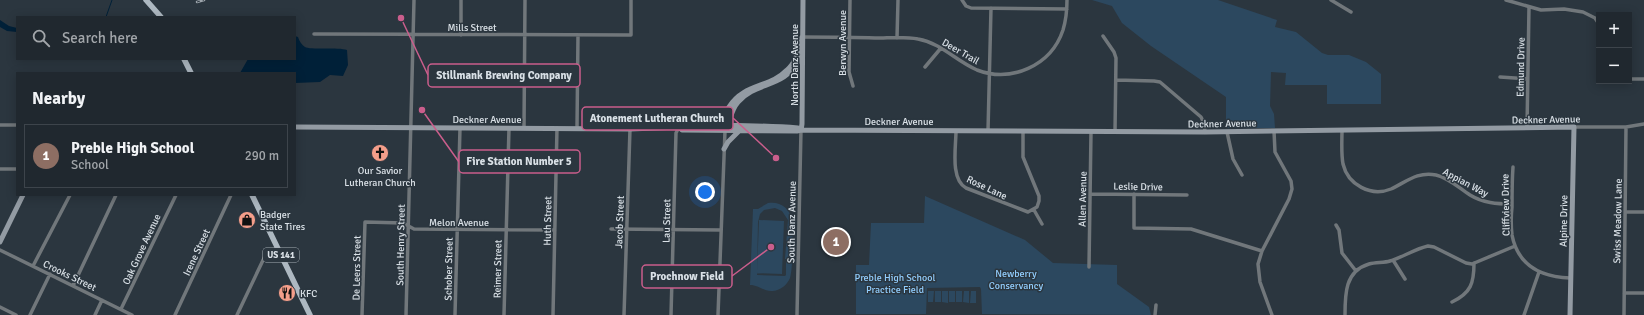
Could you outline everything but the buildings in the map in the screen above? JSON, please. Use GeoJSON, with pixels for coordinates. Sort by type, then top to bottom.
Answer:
{"type":"FeatureCollection","features":[{"type":"Feature","properties":{"kind":"main road"},"geometry":{"type":"LineString","coordinates":[[146,0],[160,16]]}},
{"type":"Feature","properties":{"kind":"main road"},"geometry":{"type":"LineString","coordinates":[[185,60],[191,72]]}},
{"type":"Feature","properties":{"kind":"main road","name":"US 141"},"geometry":{"type":"LineString","coordinates":[[252,196],[310,315]]}},
{"type":"Feature","properties":{"kind":"street","name":"South Henry Street"},"geometry":{"type":"LineString","coordinates":[[406,315],[414,0]]}},
{"type":"Feature","properties":{"kind":"street"},"geometry":{"type":"LineString","coordinates":[[461,0],[461,35]]}},
{"type":"Feature","properties":{"kind":"street"},"geometry":{"type":"LineString","coordinates":[[524,128],[525,0]]}},
{"type":"Feature","properties":{"kind":"street","name":"Mills Street"},"geometry":{"type":"LineString","coordinates":[[314,34],[630,35],[631,0]]}},
{"type":"Feature","properties":{"kind":"street","name":"North Danz Avenue"},"geometry":{"type":"LineString","coordinates":[[801,130],[804,46],[802,37],[803,0]]}},
{"type":"Feature","properties":{"kind":"street","name":"Berwyn Avenue"},"geometry":{"type":"LineString","coordinates":[[850,0],[849,75],[853,86]]}},
{"type":"Feature","properties":{"kind":"street"},"geometry":{"type":"LineString","coordinates":[[897,38],[898,0]]}},
{"type":"Feature","properties":{"kind":"street"},"geometry":{"type":"LineString","coordinates":[[962,0],[962,2],[969,8],[1067,9]]}},
{"type":"Feature","properties":{"kind":"street","name":"Deer Trail"},"geometry":{"type":"LineString","coordinates":[[802,37],[897,38],[924,40],[941,48],[970,67],[989,73],[1004,74],[1031,68],[1053,49],[1060,39],[1065,24],[1067,0]]}},
{"type":"Feature","properties":{"kind":"street"},"geometry":{"type":"LineString","coordinates":[[1331,0],[1351,12]]}},
{"type":"Feature","properties":{"kind":"street"},"geometry":{"type":"LineString","coordinates":[[1506,0],[1541,10],[1564,9],[1589,14],[1596,20]]}},
{"type":"Feature","properties":{"kind":"street","name":"Edmund Drive"},"geometry":{"type":"LineString","coordinates":[[1527,128],[1528,7]]}},
{"type":"Feature","properties":{"kind":"street"},"geometry":{"type":"LineString","coordinates":[[988,131],[991,8]]}},
{"type":"Feature","properties":{"kind":"street"},"geometry":{"type":"LineString","coordinates":[[577,128],[578,36]]}},
{"type":"Feature","properties":{"kind":"street"},"geometry":{"type":"LineString","coordinates":[[1104,36],[1116,56],[1115,132]]}},
{"type":"Feature","properties":{"kind":"street"},"geometry":{"type":"LineString","coordinates":[[706,125],[714,122],[725,114],[734,100],[742,93],[775,78],[786,71],[797,56],[802,37]]}},
{"type":"Feature","properties":{"kind":"street"},"geometry":{"type":"LineString","coordinates":[[725,127],[732,111],[741,98],[783,79],[792,71],[799,60],[804,46]]}},
{"type":"Feature","properties":{"kind":"street"},"geometry":{"type":"LineString","coordinates":[[924,67],[941,48]]}},
{"type":"Feature","properties":{"kind":"street"},"geometry":{"type":"LineString","coordinates":[[1500,77],[1528,79]]}},
{"type":"Feature","properties":{"kind":"street"},"geometry":{"type":"LineString","coordinates":[[1632,79],[1644,79]]}},
{"type":"Feature","properties":{"kind":"street"},"geometry":{"type":"LineString","coordinates":[[1116,80],[1154,80],[1160,82],[1201,117],[1204,123],[1204,132]]}},
{"type":"Feature","properties":{"kind":"street"},"geometry":{"type":"LineString","coordinates":[[718,315],[725,114]]}},
{"type":"Feature","properties":{"kind":"street","name":"Deckner Avenue"},"geometry":{"type":"LineString","coordinates":[[296,127],[630,129],[678,127],[682,125],[706,125],[725,127],[739,131],[1227,132],[1626,127],[1644,124]]}},
{"type":"Feature","properties":{"kind":"street"},"geometry":{"type":"LineString","coordinates":[[0,125],[16,125]]}},
{"type":"Feature","properties":{"kind":"street","name":"Deckner Avenue"},"geometry":{"type":"LineString","coordinates":[[678,127],[682,130],[764,126],[798,128],[801,130]]}},
{"type":"Feature","properties":{"kind":"street","name":"Lau Street"},"geometry":{"type":"LineString","coordinates":[[672,315],[676,133],[678,127]]}},
{"type":"Feature","properties":{"kind":"street","name":"Alpine Drive"},"geometry":{"type":"LineString","coordinates":[[1570,315],[1574,127]]}},
{"type":"Feature","properties":{"kind":"street","name":"Swiss Meadow Lane"},"geometry":{"type":"LineString","coordinates":[[1624,315],[1626,127]]}},
{"type":"Feature","properties":{"kind":"street","name":"Schober Street"},"geometry":{"type":"LineString","coordinates":[[455,315],[460,128]]}},
{"type":"Feature","properties":{"kind":"street","name":"Reimer Street"},"geometry":{"type":"LineString","coordinates":[[504,315],[508,128]]}},
{"type":"Feature","properties":{"kind":"street","name":"Huth Street"},"geometry":{"type":"LineString","coordinates":[[553,315],[557,128]]}},
{"type":"Feature","properties":{"kind":"street","name":"Jacob Street"},"geometry":{"type":"LineString","coordinates":[[624,315],[630,129]]}},
{"type":"Feature","properties":{"kind":"street","name":"South Danz Avenue"},"geometry":{"type":"LineString","coordinates":[[797,315],[801,130]]}},
{"type":"Feature","properties":{"kind":"street","name":"Appian Way"},"geometry":{"type":"LineString","coordinates":[[1342,130],[1343,160],[1345,169],[1354,182],[1364,189],[1380,192],[1392,188],[1416,176],[1431,174],[1446,179],[1471,195],[1484,201],[1512,204]]}},
{"type":"Feature","properties":{"kind":"street"},"geometry":{"type":"LineString","coordinates":[[724,149],[728,142],[739,131]]}},
{"type":"Feature","properties":{"kind":"street","name":"Rose Lane"},"geometry":{"type":"LineString","coordinates":[[956,131],[956,173],[958,180],[962,185],[1023,212],[1034,210]]}},
{"type":"Feature","properties":{"kind":"street"},"geometry":{"type":"LineString","coordinates":[[1023,131],[1023,157],[1039,198],[1039,204],[1034,210],[1042,224]]}},
{"type":"Feature","properties":{"kind":"street"},"geometry":{"type":"LineString","coordinates":[[1272,315],[1258,276],[1258,264],[1262,251],[1290,199],[1292,189],[1291,181],[1274,152],[1274,131]]}},
{"type":"Feature","properties":{"kind":"street","name":"Allen Avenue"},"geometry":{"type":"LineString","coordinates":[[1089,267],[1091,132]]}},
{"type":"Feature","properties":{"kind":"street"},"geometry":{"type":"LineString","coordinates":[[1227,132],[1233,159],[1242,175]]}},
{"type":"Feature","properties":{"kind":"street","name":"Cliffview Drive"},"geometry":{"type":"LineString","coordinates":[[1513,167],[1511,229],[1515,246],[1523,259],[1539,272],[1552,277],[1570,278]]}},
{"type":"Feature","properties":{"kind":"street"},"geometry":{"type":"LineString","coordinates":[[0,169],[16,169]]}},
{"type":"Feature","properties":{"kind":"street","name":"Leslie Drive"},"geometry":{"type":"LineString","coordinates":[[1090,194],[1187,195]]}},
{"type":"Feature","properties":{"kind":"street"},"geometry":{"type":"LineString","coordinates":[[1134,194],[1134,228],[1192,229],[1262,251]]}},
{"type":"Feature","properties":{"kind":"street"},"geometry":{"type":"LineString","coordinates":[[0,240],[22,196]]}},
{"type":"Feature","properties":{"kind":"street"},"geometry":{"type":"LineString","coordinates":[[34,266],[69,196]]}},
{"type":"Feature","properties":{"kind":"street"},"geometry":{"type":"LineString","coordinates":[[73,286],[116,196]]}},
{"type":"Feature","properties":{"kind":"street","name":"Oak Grove Avenue"},"geometry":{"type":"LineString","coordinates":[[121,310],[176,196]]}},
{"type":"Feature","properties":{"kind":"street","name":"Irene Street"},"geometry":{"type":"LineString","coordinates":[[175,315],[231,196]]}},
{"type":"Feature","properties":{"kind":"street"},"geometry":{"type":"LineString","coordinates":[[1625,212],[1644,212]]}},
{"type":"Feature","properties":{"kind":"street","name":"Melon Avenue"},"geometry":{"type":"LineString","coordinates":[[365,222],[403,223],[414,230],[555,230]]}},
{"type":"Feature","properties":{"kind":"street","name":"De Leers Street"},"geometry":{"type":"LineString","coordinates":[[362,315],[365,222]]}},
{"type":"Feature","properties":{"kind":"street"},"geometry":{"type":"LineString","coordinates":[[1336,225],[1339,230],[1342,253],[1356,271]]}},
{"type":"Feature","properties":{"kind":"street"},"geometry":{"type":"LineString","coordinates":[[611,229],[722,230]]}},
{"type":"Feature","properties":{"kind":"street"},"geometry":{"type":"LineString","coordinates":[[1345,315],[1346,289],[1349,280],[1356,271],[1371,264],[1393,260],[1428,246],[1434,247],[1466,263],[1474,263],[1515,246]]}},
{"type":"Feature","properties":{"kind":"street"},"geometry":{"type":"LineString","coordinates":[[237,315],[264,256],[277,248]]}},
{"type":"Feature","properties":{"kind":"street","name":"Crooks Street"},"geometry":{"type":"LineString","coordinates":[[0,250],[132,315]]}},
{"type":"Feature","properties":{"kind":"street"},"geometry":{"type":"LineString","coordinates":[[1393,260],[1405,279]]}},
{"type":"Feature","properties":{"kind":"street"},"geometry":{"type":"LineString","coordinates":[[1452,302],[1462,296],[1470,288],[1474,278],[1474,263]]}},
{"type":"Feature","properties":{"kind":"street"},"geometry":{"type":"LineString","coordinates":[[1524,315],[1539,272]]}},
{"type":"Feature","properties":{"kind":"street"},"geometry":{"type":"LineString","coordinates":[[30,315],[50,274]]}},
{"type":"Feature","properties":{"kind":"street"},"geometry":{"type":"LineString","coordinates":[[1624,293],[1644,293]]}},
{"type":"Feature","properties":{"kind":"street"},"geometry":{"type":"LineString","coordinates":[[95,315],[102,300]]}},
{"type":"Feature","properties":{"kind":"street"},"geometry":{"type":"LineString","coordinates":[[1154,315],[1156,305]]}},
{"type":"Feature","properties":{"kind":"street"},"geometry":{"type":"LineString","coordinates":[[0,307],[16,315]]}},
{"type":"Feature","properties":{"kind":"green space"},"geometry":{"type":"Polygon","coordinates":[[[1092,0],[1218,0],[1277,20],[1275,27],[1296,32],[1322,53],[1328,55],[1349,55],[1366,62],[1381,74],[1381,104],[1327,104],[1327,85],[1285,85],[1286,73],[1271,72],[1270,106],[1274,114],[1275,128],[1226,128],[1226,97],[1151,46],[1122,23],[1112,6],[1092,0]]]}},
{"type":"Feature","properties":{"kind":"green space","name":"Newberry Conservancy"},"geometry":{"type":"Polygon","coordinates":[[[925,196],[1025,240],[1053,263],[1117,265],[1117,284],[1149,307],[1151,315],[982,314],[980,287],[927,288],[926,314],[856,314],[856,265],[869,265],[871,223],[924,223],[925,196]]]}},
{"type":"Feature","properties":{"kind":"green space"},"geometry":{"type":"Polygon","coordinates":[[[768,203],[777,203],[784,206],[791,216],[793,241],[791,273],[787,283],[779,290],[770,291],[750,285],[753,209],[758,209],[768,203]],[[775,208],[764,210],[760,214],[758,222],[757,275],[786,275],[785,259],[788,220],[782,211],[775,208]]]}},
{"type":"Feature","properties":{"kind":"green space"},"geometry":{"type":"Polygon","coordinates":[[[759,220],[784,221],[782,274],[757,273],[759,220]]]}},
{"type":"Feature","properties":{"kind":"green space"},"geometry":{"type":"Polygon","coordinates":[[[928,291],[934,291],[933,302],[928,302],[928,291]]]}},
{"type":"Feature","properties":{"kind":"green space"},"geometry":{"type":"Polygon","coordinates":[[[935,291],[941,291],[941,302],[935,302],[935,291]]]}},
{"type":"Feature","properties":{"kind":"green space"},"geometry":{"type":"Polygon","coordinates":[[[942,291],[948,291],[948,303],[942,302],[942,291]]]}},
{"type":"Feature","properties":{"kind":"green space"},"geometry":{"type":"Polygon","coordinates":[[[949,291],[955,291],[955,302],[949,302],[949,291]]]}},
{"type":"Feature","properties":{"kind":"green space"},"geometry":{"type":"Polygon","coordinates":[[[956,291],[962,291],[962,302],[956,302],[956,291]]]}},
{"type":"Feature","properties":{"kind":"green space"},"geometry":{"type":"Polygon","coordinates":[[[964,291],[969,291],[969,303],[963,302],[964,291]]]}},
{"type":"Feature","properties":{"kind":"green space"},"geometry":{"type":"Polygon","coordinates":[[[971,291],[976,291],[976,303],[970,303],[971,291]]]}},
{"type":"Feature","properties":{"kind":"shaded area"},"geometry":{"type":"Polygon","coordinates":[[[0,20],[9,26],[16,28],[16,32],[7,31],[0,27],[0,20]]]}},
{"type":"Feature","properties":{"kind":"shaded area"},"geometry":{"type":"Polygon","coordinates":[[[296,36],[305,47],[308,48],[347,50],[348,65],[343,76],[330,75],[320,82],[296,83],[296,72],[241,72],[247,60],[296,60],[296,36]]]}},
{"type":"Feature","properties":{"kind":"waterway"},"geometry":{"type":"LineString","coordinates":[[106,16],[112,0]]}},
{"type":"Feature","properties":{"kind":"railway"},"geometry":{"type":"LineString","coordinates":[[197,2],[204,0]]}},
{"type":"Feature","properties":{"kind":"place","name":"Stillmank Brewing Company"},"geometry":{"type":"Point","coordinates":[401,18]}},
{"type":"Feature","properties":{"kind":"place","name":"Fire Station Number 5"},"geometry":{"type":"Point","coordinates":[422,110]}},
{"type":"Feature","properties":{"kind":"place","name":"Our Savior Lutheran Church"},"geometry":{"type":"Point","coordinates":[380,153]}},
{"type":"Feature","properties":{"kind":"place","name":"Atonement Lutheran Church"},"geometry":{"type":"Point","coordinates":[776,158]}},
{"type":"Feature","properties":{"kind":"place","name":"Badger State Tires"},"geometry":{"type":"Point","coordinates":[247,220]}},
{"type":"Feature","properties":{"kind":"place","name":"Preble High School"},"geometry":{"type":"Point","coordinates":[836,242]}},
{"type":"Feature","properties":{"kind":"place","name":"Prochnow Field"},"geometry":{"type":"Point","coordinates":[771,247]}},
{"type":"Feature","properties":{"kind":"place","name":"KFC"},"geometry":{"type":"Point","coordinates":[287,293]}},
{"type":"Feature","properties":{"kind":"park label","name":"Preble High School Practice Field"},"geometry":{"type":"Point","coordinates":[895,282]}}]}
